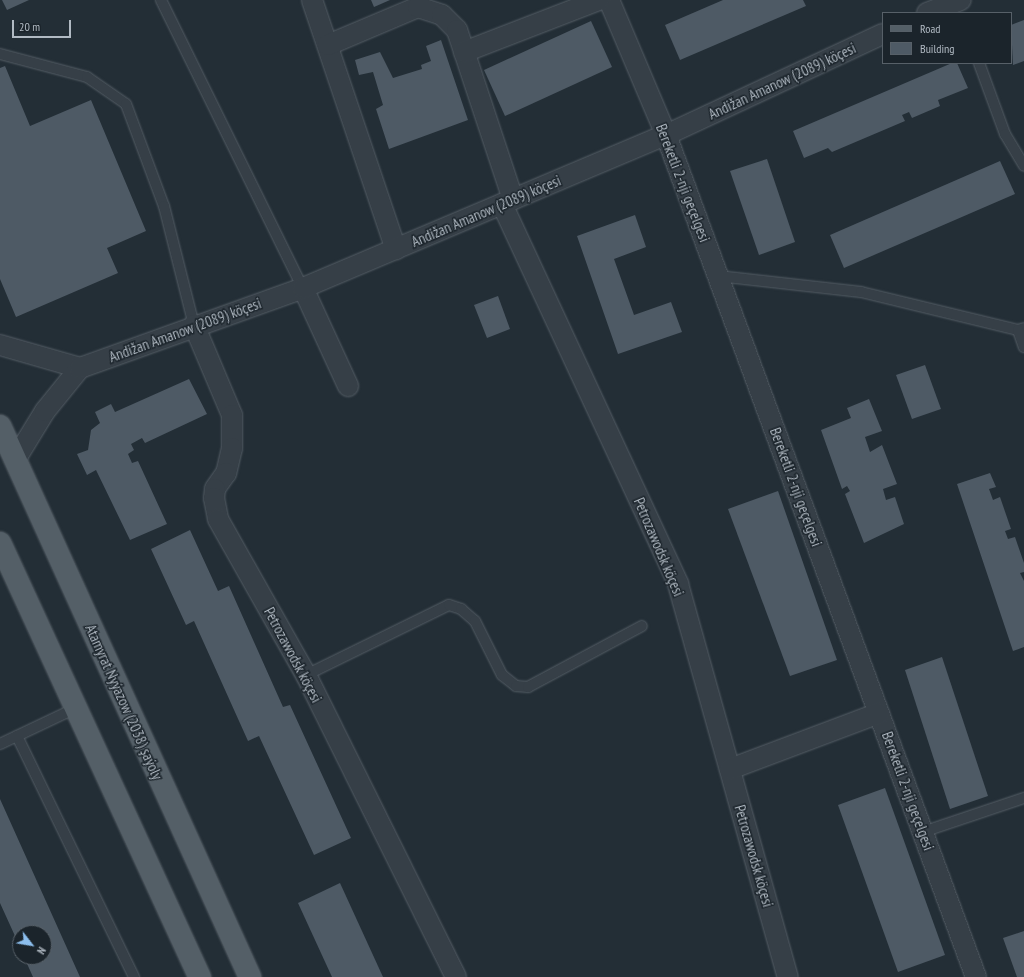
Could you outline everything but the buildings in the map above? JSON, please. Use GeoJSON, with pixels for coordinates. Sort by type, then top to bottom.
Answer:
{"type":"FeatureCollection","features":[{"type":"Feature","properties":{"kind":"main road","name":"Atamyrat Nyýazow (2038) şaýoly"},"geometry":{"type":"LineString","coordinates":[[0,426],[250,977]]}},
{"type":"Feature","properties":{"kind":"main road"},"geometry":{"type":"LineString","coordinates":[[0,543],[200,977]]}},
{"type":"Feature","properties":{"kind":"street"},"geometry":{"type":"LineString","coordinates":[[312,0],[396,249]]}},
{"type":"Feature","properties":{"kind":"street"},"geometry":{"type":"LineString","coordinates":[[464,52],[599,0]]}},
{"type":"Feature","properties":{"kind":"street","name":"Bereketli 2-nji geçelgesi"},"geometry":{"type":"LineString","coordinates":[[609,0],[666,135],[976,977]]}},
{"type":"Feature","properties":{"kind":"street"},"geometry":{"type":"LineString","coordinates":[[928,8],[961,0]]}},
{"type":"Feature","properties":{"kind":"street","name":"Petrozawodsk köçesi"},"geometry":{"type":"LineString","coordinates":[[328,45],[418,7],[433,10],[457,30],[508,202],[678,584],[788,977]]}},
{"type":"Feature","properties":{"kind":"street","name":"Andižan Amanow (2089) köçesi"},"geometry":{"type":"LineString","coordinates":[[80,368],[194,325],[303,288],[666,135],[882,34]]}},
{"type":"Feature","properties":{"kind":"street"},"geometry":{"type":"LineString","coordinates":[[303,288],[348,386]]}},
{"type":"Feature","properties":{"kind":"street","name":"Petrozawodsk köçesi"},"geometry":{"type":"LineString","coordinates":[[194,325],[232,415],[232,448],[226,473],[215,489],[214,498],[218,519],[306,675],[456,977]]}},
{"type":"Feature","properties":{"kind":"street"},"geometry":{"type":"LineString","coordinates":[[0,345],[80,368],[45,411],[15,460]]}},
{"type":"Feature","properties":{"kind":"street"},"geometry":{"type":"LineString","coordinates":[[730,769],[879,713]]}},
{"type":"Feature","properties":{"kind":"lane"},"geometry":{"type":"LineString","coordinates":[[161,0],[303,288]]}},
{"type":"Feature","properties":{"kind":"lane"},"geometry":{"type":"LineString","coordinates":[[0,54],[87,77],[126,104],[164,206],[194,325]]}},
{"type":"Feature","properties":{"kind":"lane"},"geometry":{"type":"LineString","coordinates":[[979,64],[1004,134],[1024,166]]}},
{"type":"Feature","properties":{"kind":"lane"},"geometry":{"type":"LineString","coordinates":[[718,276],[861,292],[1021,329],[1024,347]]}},
{"type":"Feature","properties":{"kind":"lane"},"geometry":{"type":"LineString","coordinates":[[306,675],[449,605],[461,609],[475,621],[502,675],[516,686],[528,687],[642,626]]}},
{"type":"Feature","properties":{"kind":"lane"},"geometry":{"type":"LineString","coordinates":[[0,744],[76,708]]}},
{"type":"Feature","properties":{"kind":"lane"},"geometry":{"type":"LineString","coordinates":[[17,736],[134,977]]}},
{"type":"Feature","properties":{"kind":"lane"},"geometry":{"type":"LineString","coordinates":[[923,832],[1024,798]]}}]}
